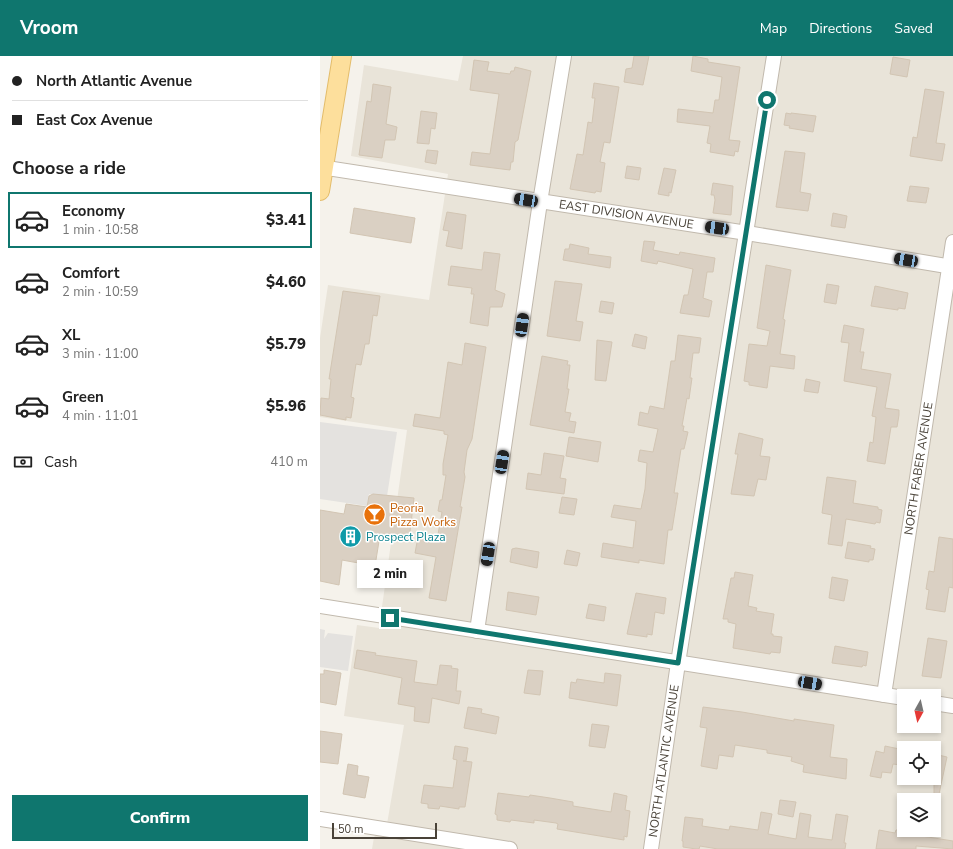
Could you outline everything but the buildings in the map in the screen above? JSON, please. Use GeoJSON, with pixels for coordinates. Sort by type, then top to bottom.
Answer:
{"type":"FeatureCollection","features":[{"type":"Feature","properties":{"kind":"main road"},"geometry":{"type":"LineString","coordinates":[[320,191],[322,167],[342,56]]}},
{"type":"Feature","properties":{"kind":"street"},"geometry":{"type":"LineString","coordinates":[[477,631],[540,202],[564,56]]}},
{"type":"Feature","properties":{"kind":"street","name":"NORTH ATLANTIC AVENUE"},"geometry":{"type":"LineString","coordinates":[[651,849],[678,663],[774,56]]}},
{"type":"Feature","properties":{"kind":"street","name":"EAST DIVISION AVENUE"},"geometry":{"type":"LineString","coordinates":[[322,167],[747,233],[951,267]]}},
{"type":"Feature","properties":{"kind":"street","name":"NORTH FABER AVENUE"},"geometry":{"type":"LineString","coordinates":[[884,695],[951,267],[953,242]]}},
{"type":"Feature","properties":{"kind":"street"},"geometry":{"type":"LineString","coordinates":[[320,606],[897,697]]}},
{"type":"Feature","properties":{"kind":"street"},"geometry":{"type":"LineString","coordinates":[[941,704],[953,706]]}},
{"type":"Feature","properties":{"kind":"street"},"geometry":{"type":"LineString","coordinates":[[320,819],[510,849]]}},
{"type":"Feature","properties":{"kind":"shaded area"},"geometry":{"type":"Polygon","coordinates":[[[463,56],[953,56],[953,849],[372,849],[374,837],[387,824],[404,725],[344,716],[357,625],[379,628],[407,430],[320,417],[320,338],[328,285],[429,300],[448,174],[351,156],[364,65],[458,81],[463,56]]]}},
{"type":"Feature","properties":{"kind":"shaded area"},"geometry":{"type":"Polygon","coordinates":[[[320,422],[397,432],[387,496],[369,494],[367,506],[320,499],[320,422]]]}},
{"type":"Feature","properties":{"kind":"shaded area"},"geometry":{"type":"Polygon","coordinates":[[[320,629],[325,630],[324,639],[328,633],[353,636],[348,671],[320,667],[320,629]]]}},
{"type":"Feature","properties":{"kind":"place","name":"Peoria Pizza Works"},"geometry":{"type":"Point","coordinates":[374,515]}},
{"type":"Feature","properties":{"kind":"place","name":"Prospect Plaza"},"geometry":{"type":"Point","coordinates":[350,537]}},
{"type":"Feature","properties":{"kind":"route"},"geometry":{"type":"LineString","coordinates":[[390,618],[678,663],[767,100]]}}]}
